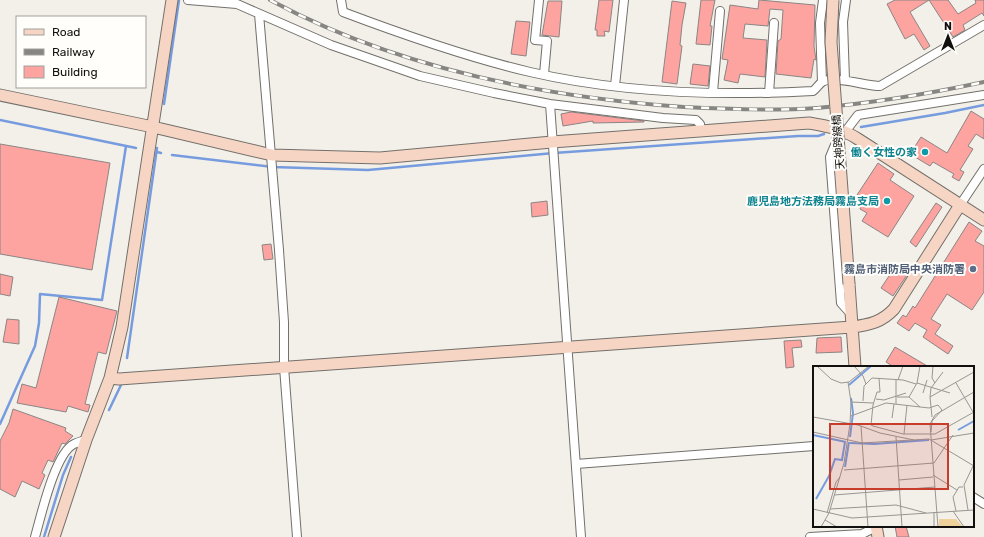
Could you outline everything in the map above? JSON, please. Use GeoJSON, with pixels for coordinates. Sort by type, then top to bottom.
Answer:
{"type":"FeatureCollection","features":[{"type":"Feature","properties":{"kind":"street"},"geometry":{"type":"LineString","coordinates":[[54,537],[86,440],[110,378],[122,328],[140,199],[153,127],[172,0]]}},
{"type":"Feature","properties":{"kind":"street"},"geometry":{"type":"LineString","coordinates":[[188,0],[237,4],[331,45],[420,76],[550,104],[663,118],[696,120],[700,124],[701,130]]}},
{"type":"Feature","properties":{"kind":"street"},"geometry":{"type":"LineString","coordinates":[[341,0],[340,4],[343,12],[454,51],[544,74],[615,86],[713,92],[769,93],[813,91],[822,82],[845,80],[860,84],[880,86],[984,25]]}},
{"type":"Feature","properties":{"kind":"street"},"geometry":{"type":"LineString","coordinates":[[539,0],[535,40],[547,41],[544,74]]}},
{"type":"Feature","properties":{"kind":"street"},"geometry":{"type":"LineString","coordinates":[[615,86],[624,0]]}},
{"type":"Feature","properties":{"kind":"street"},"geometry":{"type":"LineString","coordinates":[[822,82],[820,23],[823,0]]}},
{"type":"Feature","properties":{"kind":"street","name":"天神跨線橋"},"geometry":{"type":"LineString","coordinates":[[833,0],[831,42],[856,366]]}},
{"type":"Feature","properties":{"kind":"street"},"geometry":{"type":"LineString","coordinates":[[845,80],[843,22],[846,0]]}},
{"type":"Feature","properties":{"kind":"street"},"geometry":{"type":"LineString","coordinates":[[713,92],[720,11]]}},
{"type":"Feature","properties":{"kind":"street"},"geometry":{"type":"LineString","coordinates":[[259,14],[267,117],[273,170],[284,322],[284,367],[297,537]]}},
{"type":"Feature","properties":{"kind":"street"},"geometry":{"type":"LineString","coordinates":[[769,93],[774,23]]}},
{"type":"Feature","properties":{"kind":"street"},"geometry":{"type":"LineString","coordinates":[[0,95],[153,127],[272,157],[380,158],[701,130],[809,124],[825,125],[846,132],[984,220]]}},
{"type":"Feature","properties":{"kind":"street"},"geometry":{"type":"LineString","coordinates":[[851,314],[841,302],[830,157],[834,145],[846,132],[852,121],[858,115],[984,95]]}},
{"type":"Feature","properties":{"kind":"street"},"geometry":{"type":"LineString","coordinates":[[550,104],[581,537]]}},
{"type":"Feature","properties":{"kind":"street"},"geometry":{"type":"LineString","coordinates":[[110,378],[120,379],[852,327],[871,324],[888,316],[984,169]]}},
{"type":"Feature","properties":{"kind":"street"},"geometry":{"type":"LineString","coordinates":[[35,537],[51,484],[60,462],[73,444],[86,440]]}},
{"type":"Feature","properties":{"kind":"street"},"geometry":{"type":"LineString","coordinates":[[576,464],[813,446]]}},
{"type":"Feature","properties":{"kind":"street"},"geometry":{"type":"LineString","coordinates":[[974,498],[984,504]]}},
{"type":"Feature","properties":{"kind":"street"},"geometry":{"type":"LineString","coordinates":[[810,537],[862,534],[877,530]]}},
{"type":"Feature","properties":{"kind":"building"},"geometry":{"type":"Polygon","coordinates":[[[599,0],[613,0],[609,32],[604,31],[605,36],[597,36],[597,30],[595,30],[599,0]]]}},
{"type":"Feature","properties":{"kind":"building"},"geometry":{"type":"Polygon","coordinates":[[[701,0],[715,0],[710,26],[712,26],[710,45],[696,44],[701,0]]]}},
{"type":"Feature","properties":{"kind":"building"},"geometry":{"type":"Polygon","coordinates":[[[759,0],[815,5],[814,46],[816,60],[814,59],[811,78],[776,74],[778,41],[781,39],[783,10],[770,9],[768,26],[745,24],[743,38],[767,40],[765,77],[740,74],[738,83],[724,80],[728,60],[722,59],[730,5],[758,9],[759,0]]]}},
{"type":"Feature","properties":{"kind":"building"},"geometry":{"type":"Polygon","coordinates":[[[895,0],[929,0],[910,12],[930,46],[924,50],[914,34],[905,39],[887,4],[895,0]]]}},
{"type":"Feature","properties":{"kind":"building"},"geometry":{"type":"Polygon","coordinates":[[[929,0],[948,0],[958,14],[976,3],[975,0],[984,0],[984,16],[982,13],[963,25],[965,30],[953,37],[929,0]]]}},
{"type":"Feature","properties":{"kind":"building"},"geometry":{"type":"Polygon","coordinates":[[[548,1],[562,1],[559,37],[542,35],[548,1]]]}},
{"type":"Feature","properties":{"kind":"building"},"geometry":{"type":"Polygon","coordinates":[[[672,1],[686,3],[682,25],[680,45],[682,46],[677,84],[662,82],[672,1]]]}},
{"type":"Feature","properties":{"kind":"building"},"geometry":{"type":"Polygon","coordinates":[[[516,21],[530,22],[526,56],[511,54],[516,21]]]}},
{"type":"Feature","properties":{"kind":"building"},"geometry":{"type":"Polygon","coordinates":[[[693,64],[710,66],[708,86],[690,84],[693,64]]]}},
{"type":"Feature","properties":{"kind":"building"},"geometry":{"type":"Polygon","coordinates":[[[971,111],[984,119],[984,139],[976,134],[968,146],[973,149],[960,170],[964,172],[959,181],[952,177],[954,174],[933,162],[930,166],[910,154],[921,137],[947,153],[971,111]]]}},
{"type":"Feature","properties":{"kind":"building"},"geometry":{"type":"Polygon","coordinates":[[[571,112],[644,122],[593,123],[593,121],[563,126],[561,114],[571,112]]]}},
{"type":"Feature","properties":{"kind":"building"},"geometry":{"type":"Polygon","coordinates":[[[0,144],[110,163],[92,270],[0,254],[0,144]]]}},
{"type":"Feature","properties":{"kind":"building","name":"鹿児島地方法務局霧島支局"},"geometry":{"type":"Polygon","coordinates":[[[878,163],[894,174],[890,180],[914,196],[888,237],[862,221],[867,213],[860,209],[863,199],[857,195],[878,163]]]}},
{"type":"Feature","properties":{"kind":"building"},"geometry":{"type":"Polygon","coordinates":[[[547,201],[548,215],[532,217],[531,203],[547,201]]]}},
{"type":"Feature","properties":{"kind":"building"},"geometry":{"type":"Polygon","coordinates":[[[936,203],[942,207],[916,247],[910,242],[936,203]]]}},
{"type":"Feature","properties":{"kind":"building"},"geometry":{"type":"Polygon","coordinates":[[[969,222],[982,231],[975,241],[984,246],[984,292],[972,310],[947,294],[931,319],[941,325],[935,334],[953,346],[948,354],[923,337],[927,330],[915,323],[909,331],[897,323],[903,315],[906,317],[913,306],[915,308],[969,222]]]}},
{"type":"Feature","properties":{"kind":"building"},"geometry":{"type":"Polygon","coordinates":[[[271,244],[273,259],[264,260],[262,245],[271,244]]]}},
{"type":"Feature","properties":{"kind":"building"},"geometry":{"type":"Polygon","coordinates":[[[895,267],[907,275],[893,296],[881,288],[895,267]]]}},
{"type":"Feature","properties":{"kind":"building"},"geometry":{"type":"Polygon","coordinates":[[[0,274],[13,277],[10,296],[0,294],[0,274]]]}},
{"type":"Feature","properties":{"kind":"building"},"geometry":{"type":"Polygon","coordinates":[[[59,297],[117,311],[106,354],[98,352],[85,404],[90,405],[88,412],[68,406],[66,412],[17,403],[22,384],[36,388],[59,297]]]}},
{"type":"Feature","properties":{"kind":"building"},"geometry":{"type":"Polygon","coordinates":[[[7,319],[19,320],[19,344],[3,342],[7,319]]]}},
{"type":"Feature","properties":{"kind":"building"},"geometry":{"type":"Polygon","coordinates":[[[841,337],[842,352],[816,353],[817,338],[841,337]]]}},
{"type":"Feature","properties":{"kind":"building"},"geometry":{"type":"Polygon","coordinates":[[[801,340],[802,347],[792,348],[794,367],[786,368],[784,341],[801,340]]]}},
{"type":"Feature","properties":{"kind":"building"},"geometry":{"type":"Polygon","coordinates":[[[895,347],[927,366],[892,366],[886,362],[895,347]]]}},
{"type":"Feature","properties":{"kind":"building"},"geometry":{"type":"Polygon","coordinates":[[[13,409],[66,428],[65,431],[73,436],[65,444],[62,443],[53,462],[48,460],[42,473],[45,475],[39,489],[22,481],[15,497],[0,489],[0,441],[9,423],[13,409]]]}},
{"type":"Feature","properties":{"kind":"building"},"geometry":{"type":"Polygon","coordinates":[[[895,527],[906,527],[909,537],[897,537],[895,527]]]}},
{"type":"Feature","properties":{"kind":"waterway"},"geometry":{"type":"LineString","coordinates":[[164,104],[179,0]]}},
{"type":"Feature","properties":{"kind":"waterway"},"geometry":{"type":"LineString","coordinates":[[861,127],[984,105]]}},
{"type":"Feature","properties":{"kind":"waterway"},"geometry":{"type":"LineString","coordinates":[[0,120],[136,148]]}},
{"type":"Feature","properties":{"kind":"waterway"},"geometry":{"type":"LineString","coordinates":[[172,155],[273,167],[368,170],[554,153],[798,136],[818,136],[824,134]]}},
{"type":"Feature","properties":{"kind":"waterway"},"geometry":{"type":"LineString","coordinates":[[0,424],[35,346],[39,323],[40,294],[102,300],[126,146]]}},
{"type":"Feature","properties":{"kind":"waterway"},"geometry":{"type":"LineString","coordinates":[[127,358],[157,148]]}},
{"type":"Feature","properties":{"kind":"waterway"},"geometry":{"type":"LineString","coordinates":[[157,152],[161,153]]}},
{"type":"Feature","properties":{"kind":"waterway"},"geometry":{"type":"LineString","coordinates":[[109,410],[121,385]]}},
{"type":"Feature","properties":{"kind":"waterway"},"geometry":{"type":"LineString","coordinates":[[44,537],[63,475],[71,457]]}},
{"type":"Feature","properties":{"kind":"railway"},"geometry":{"type":"LineString","coordinates":[[270,0],[318,24],[368,44],[419,61],[524,87],[578,96],[684,107],[734,109],[817,108],[900,98],[984,82]]}},
{"type":"Feature","properties":{"kind":"place","name":"働く女性の家"},"geometry":{"type":"Point","coordinates":[925,152]}},
{"type":"Feature","properties":{"kind":"place","name":"鹿児島地方法務局霧島支局"},"geometry":{"type":"Point","coordinates":[887,201]}},
{"type":"Feature","properties":{"kind":"place","name":"霧島市消防局中央消防署"},"geometry":{"type":"Point","coordinates":[973,269]}}]}
